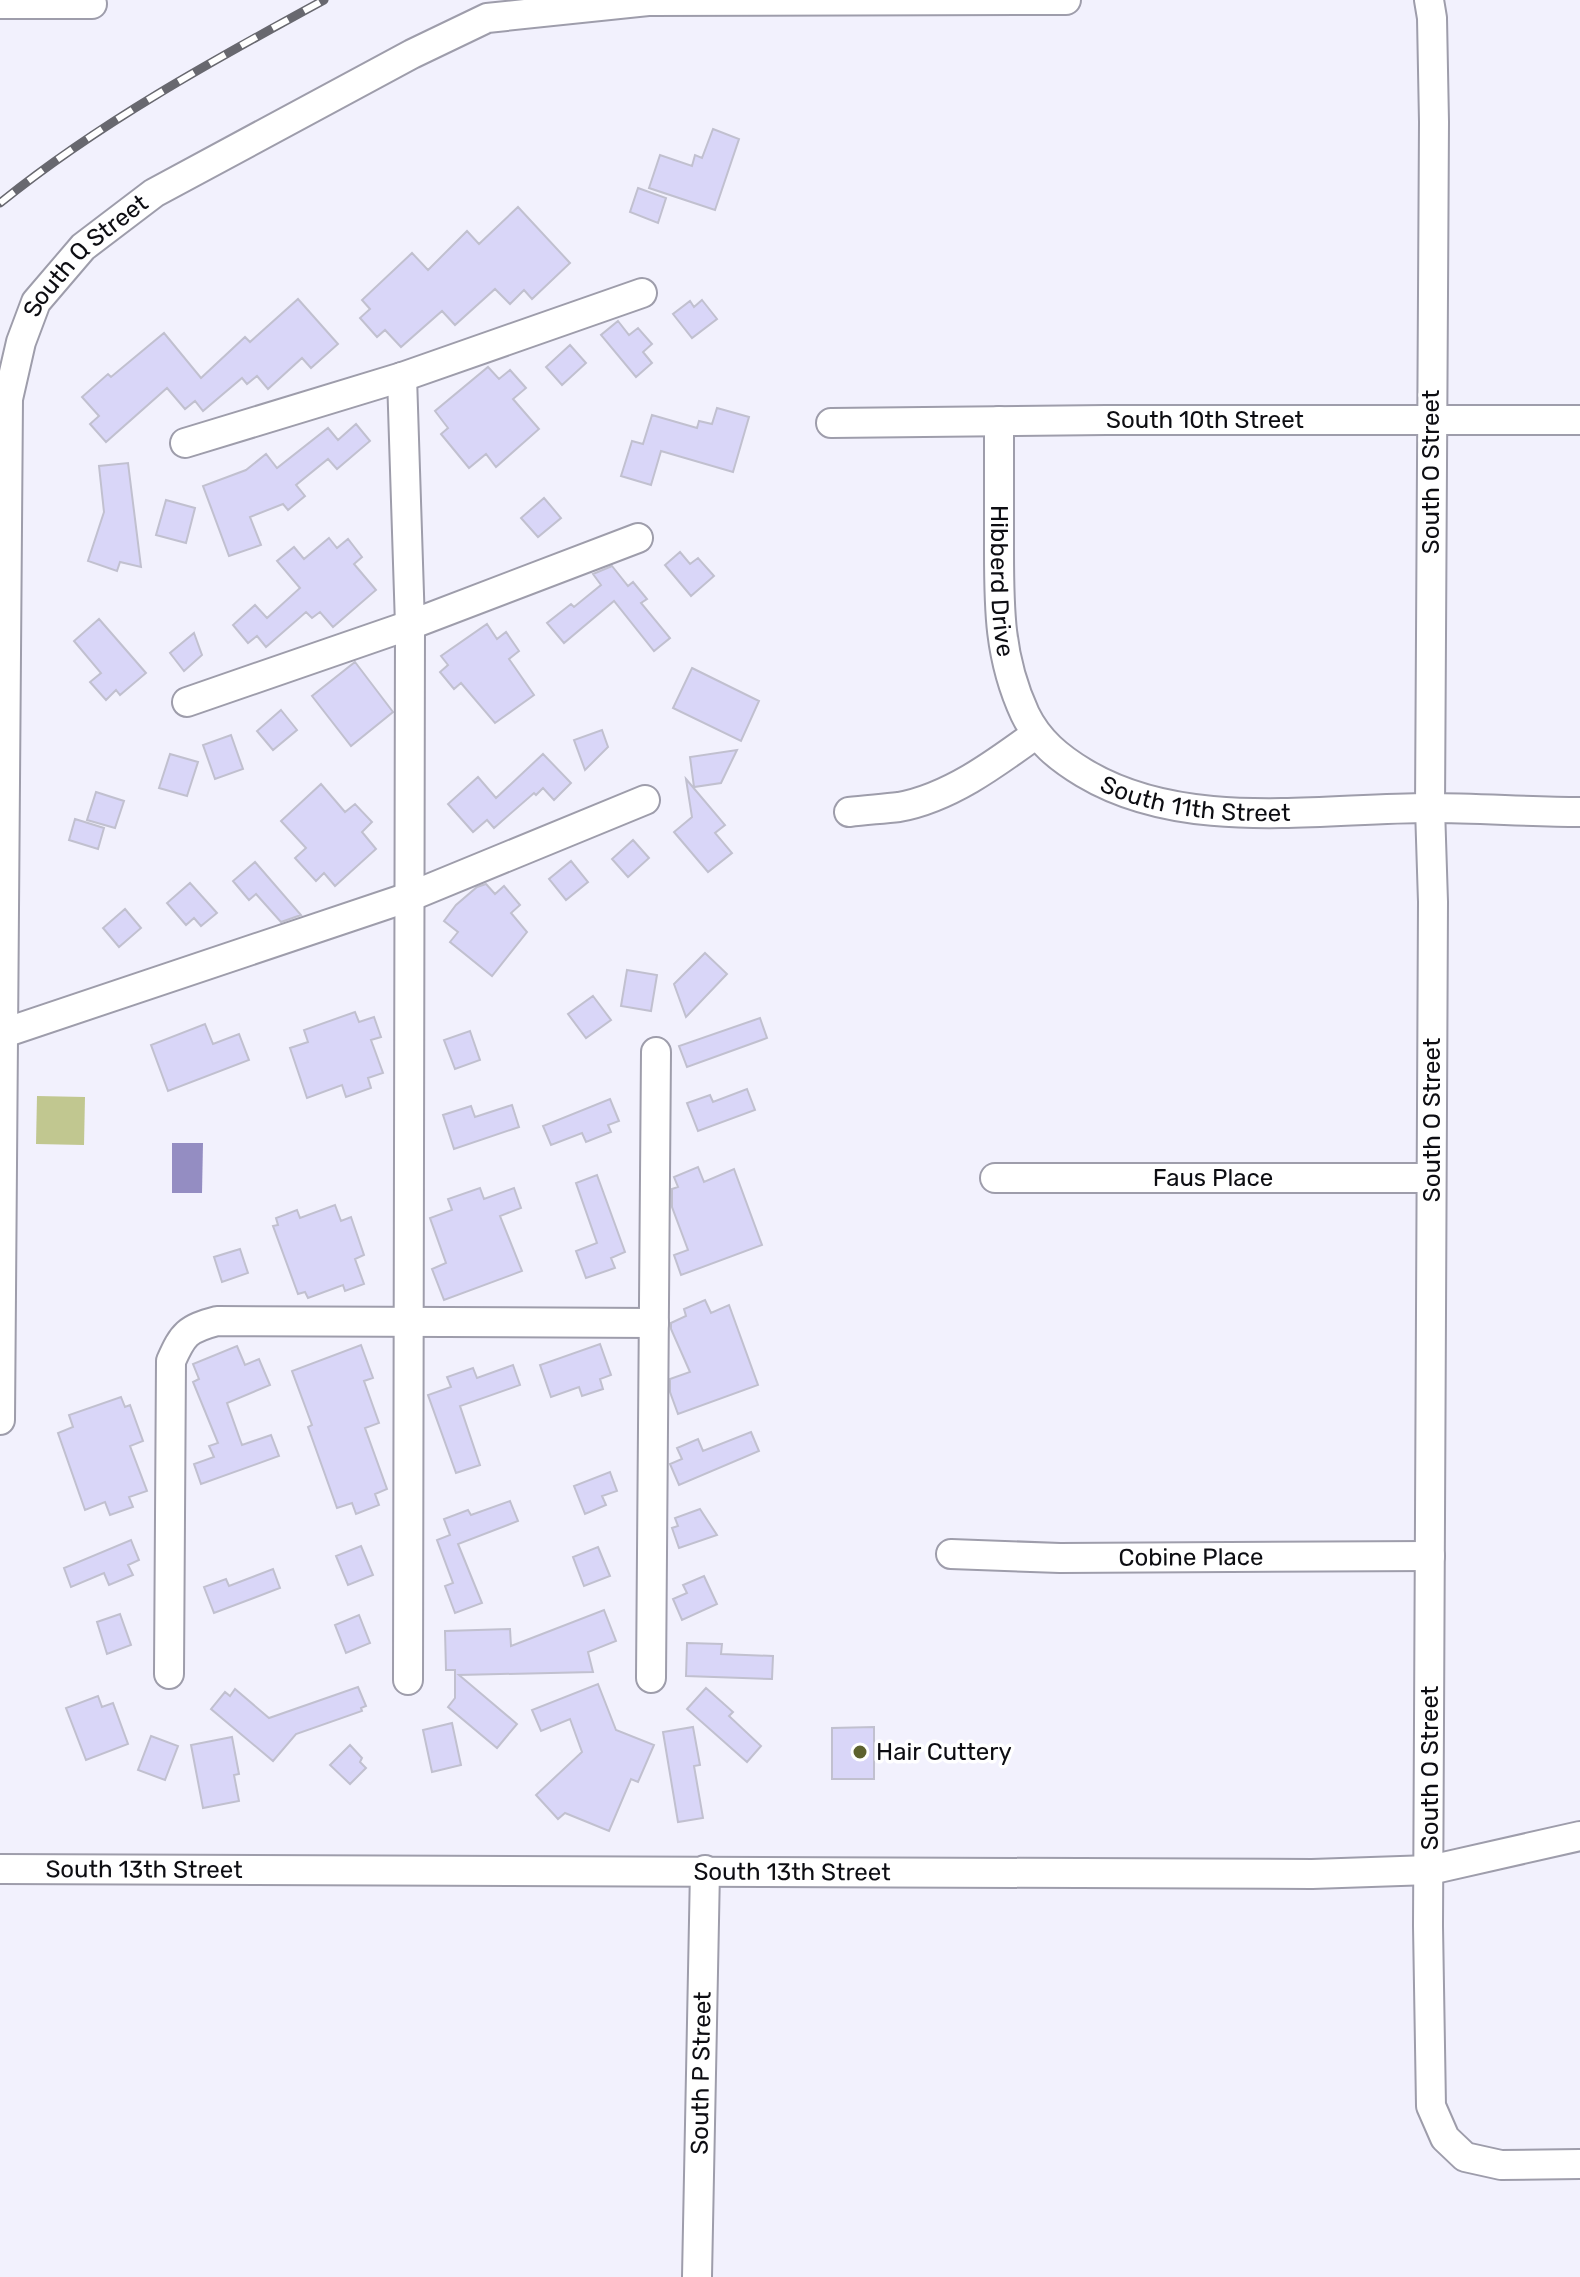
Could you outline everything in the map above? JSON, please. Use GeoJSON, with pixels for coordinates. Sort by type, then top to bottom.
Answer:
{"type":"FeatureCollection","features":[{"type":"Feature","properties":{"kind":"street","name":"South Q Street"},"geometry":{"type":"LineString","coordinates":[[0,1420],[8,399],[21,342],[36,302],[83,247],[154,193],[412,54],[487,18],[648,1],[1066,0]]}},
{"type":"Feature","properties":{"kind":"street","name":"South O Street"},"geometry":{"type":"LineString","coordinates":[[1429,0],[1434,122],[1430,808],[1433,902],[1431,2106],[1445,2138],[1465,2157],[1501,2165],[1580,2164]]}},
{"type":"Feature","properties":{"kind":"street"},"geometry":{"type":"LineString","coordinates":[[0,4],[92,4]]}},
{"type":"Feature","properties":{"kind":"street"},"geometry":{"type":"LineString","coordinates":[[185,443],[402,377],[642,293]]}},
{"type":"Feature","properties":{"kind":"street"},"geometry":{"type":"LineString","coordinates":[[402,377],[410,625],[408,1680]]}},
{"type":"Feature","properties":{"kind":"street","name":"South 10th Street"},"geometry":{"type":"LineString","coordinates":[[831,423],[1580,420]]}},
{"type":"Feature","properties":{"kind":"street","name":"Hibberd Drive"},"geometry":{"type":"LineString","coordinates":[[999,421],[999,625],[1024,713],[1036,734]]}},
{"type":"Feature","properties":{"kind":"street"},"geometry":{"type":"LineString","coordinates":[[187,702],[410,625],[638,538]]}},
{"type":"Feature","properties":{"kind":"street"},"geometry":{"type":"LineString","coordinates":[[849,812],[901,806],[938,795],[995,764],[1036,734]]}},
{"type":"Feature","properties":{"kind":"street","name":"South 11th Street"},"geometry":{"type":"LineString","coordinates":[[1036,734],[1063,760],[1099,782],[1140,799],[1201,810],[1430,808],[1580,812]]}},
{"type":"Feature","properties":{"kind":"street"},"geometry":{"type":"LineString","coordinates":[[1,1034],[409,897],[645,800]]}},
{"type":"Feature","properties":{"kind":"street"},"geometry":{"type":"LineString","coordinates":[[651,1678],[656,1052]]}},
{"type":"Feature","properties":{"kind":"street","name":"Faus Place"},"geometry":{"type":"LineString","coordinates":[[995,1178],[1431,1178]]}},
{"type":"Feature","properties":{"kind":"street"},"geometry":{"type":"LineString","coordinates":[[169,1674],[171,1361],[181,1337],[196,1327],[217,1321],[654,1323]]}},
{"type":"Feature","properties":{"kind":"street","name":"Cobine Place"},"geometry":{"type":"LineString","coordinates":[[951,1554],[1060,1558],[1430,1556]]}},
{"type":"Feature","properties":{"kind":"street","name":"South 13th Street"},"geometry":{"type":"LineString","coordinates":[[0,1869],[1296,1874],[1430,1870],[1580,1836]]}},
{"type":"Feature","properties":{"kind":"street","name":"South P Street"},"geometry":{"type":"LineString","coordinates":[[697,2277],[705,1870]]}},
{"type":"Feature","properties":{"kind":"green space"},"geometry":{"type":"Polygon","coordinates":[[[37,1096],[85,1097],[84,1145],[36,1144],[37,1096]]]}},
{"type":"Feature","properties":{"kind":"shaded area"},"geometry":{"type":"Polygon","coordinates":[[[172,1143],[203,1143],[202,1193],[172,1193],[172,1143]]]}},
{"type":"Feature","properties":{"kind":"building"},"geometry":{"type":"Polygon","coordinates":[[[713,129],[739,139],[715,210],[649,188],[660,155],[692,166],[695,155],[702,158],[713,129]]]}},
{"type":"Feature","properties":{"kind":"building"},"geometry":{"type":"Polygon","coordinates":[[[638,188],[666,198],[658,223],[630,212],[638,188]]]}},
{"type":"Feature","properties":{"kind":"building"},"geometry":{"type":"Polygon","coordinates":[[[518,207],[570,263],[532,299],[524,290],[510,304],[495,289],[455,325],[442,311],[401,347],[385,330],[377,337],[360,318],[370,309],[362,300],[412,253],[428,270],[467,231],[479,244],[518,207]]]}},
{"type":"Feature","properties":{"kind":"building"},"geometry":{"type":"Polygon","coordinates":[[[298,299],[338,344],[311,368],[302,358],[268,389],[257,376],[247,384],[242,378],[203,411],[195,401],[185,409],[167,388],[106,442],[90,424],[99,416],[82,397],[164,333],[201,378],[245,337],[250,342],[298,299]]]}},
{"type":"Feature","properties":{"kind":"building"},"geometry":{"type":"Polygon","coordinates":[[[702,300],[717,319],[692,338],[673,314],[690,301],[694,307],[702,300]]]}},
{"type":"Feature","properties":{"kind":"building"},"geometry":{"type":"Polygon","coordinates":[[[618,321],[629,335],[638,328],[652,344],[643,352],[652,363],[636,377],[601,335],[618,321]]]}},
{"type":"Feature","properties":{"kind":"building"},"geometry":{"type":"Polygon","coordinates":[[[570,345],[586,363],[562,385],[546,367],[570,345]]]}},
{"type":"Feature","properties":{"kind":"building"},"geometry":{"type":"Polygon","coordinates":[[[488,367],[499,379],[510,370],[526,388],[513,399],[539,429],[496,467],[486,454],[469,468],[441,434],[448,428],[435,411],[488,367]]]}},
{"type":"Feature","properties":{"kind":"building"},"geometry":{"type":"Polygon","coordinates":[[[717,408],[749,417],[733,472],[661,451],[651,485],[621,476],[632,441],[643,444],[652,415],[697,428],[699,421],[712,424],[717,408]]]}},
{"type":"Feature","properties":{"kind":"building"},"geometry":{"type":"Polygon","coordinates":[[[356,424],[370,441],[337,469],[328,459],[296,485],[305,496],[288,510],[283,504],[250,517],[261,545],[229,556],[203,486],[246,470],[266,454],[277,468],[328,428],[338,440],[356,424]]]}},
{"type":"Feature","properties":{"kind":"building"},"geometry":{"type":"Polygon","coordinates":[[[128,463],[141,567],[120,562],[117,571],[88,561],[104,512],[99,466],[128,463]]]}},
{"type":"Feature","properties":{"kind":"building"},"geometry":{"type":"Polygon","coordinates":[[[544,498],[561,518],[538,537],[521,518],[544,498]]]}},
{"type":"Feature","properties":{"kind":"building"},"geometry":{"type":"Polygon","coordinates":[[[166,500],[195,508],[186,543],[156,535],[166,500]]]}},
{"type":"Feature","properties":{"kind":"building"},"geometry":{"type":"Polygon","coordinates":[[[329,538],[337,548],[348,539],[362,557],[354,564],[376,590],[333,627],[320,612],[312,618],[306,612],[266,647],[257,636],[248,643],[233,625],[255,605],[267,618],[300,588],[277,561],[294,547],[304,559],[329,538]]]}},
{"type":"Feature","properties":{"kind":"building"},"geometry":{"type":"Polygon","coordinates":[[[680,552],[690,564],[698,558],[714,576],[691,596],[665,565],[680,552]]]}},
{"type":"Feature","properties":{"kind":"building"},"geometry":{"type":"Polygon","coordinates":[[[612,566],[628,586],[633,582],[647,599],[641,603],[670,638],[654,651],[614,601],[564,643],[547,623],[571,604],[574,607],[601,585],[593,574],[612,566]]]}},
{"type":"Feature","properties":{"kind":"building"},"geometry":{"type":"Polygon","coordinates":[[[99,619],[146,673],[120,695],[116,690],[106,700],[90,682],[101,673],[74,641],[99,619]]]}},
{"type":"Feature","properties":{"kind":"building"},"geometry":{"type":"Polygon","coordinates":[[[487,624],[497,639],[506,632],[519,651],[509,659],[534,695],[495,723],[461,683],[454,689],[440,672],[448,665],[441,656],[487,624]]]}},
{"type":"Feature","properties":{"kind":"building"},"geometry":{"type":"Polygon","coordinates":[[[194,633],[202,655],[184,671],[170,653],[194,633]]]}},
{"type":"Feature","properties":{"kind":"building"},"geometry":{"type":"Polygon","coordinates":[[[355,662],[393,712],[351,746],[312,696],[355,662]]]}},
{"type":"Feature","properties":{"kind":"building"},"geometry":{"type":"Polygon","coordinates":[[[692,668],[759,701],[741,741],[673,708],[692,668]]]}},
{"type":"Feature","properties":{"kind":"building"},"geometry":{"type":"Polygon","coordinates":[[[281,710],[297,730],[273,750],[257,731],[281,710]]]}},
{"type":"Feature","properties":{"kind":"building"},"geometry":{"type":"Polygon","coordinates":[[[602,730],[608,747],[585,770],[574,740],[602,730]]]}},
{"type":"Feature","properties":{"kind":"building"},"geometry":{"type":"Polygon","coordinates":[[[231,735],[243,769],[215,779],[203,745],[231,735]]]}},
{"type":"Feature","properties":{"kind":"building"},"geometry":{"type":"Polygon","coordinates":[[[737,750],[721,783],[694,787],[690,757],[737,750]]]}},
{"type":"Feature","properties":{"kind":"building"},"geometry":{"type":"Polygon","coordinates":[[[170,754],[198,762],[187,796],[159,788],[170,754]]]}},
{"type":"Feature","properties":{"kind":"building"},"geometry":{"type":"Polygon","coordinates":[[[543,754],[571,783],[554,800],[543,788],[494,828],[487,820],[473,832],[448,804],[478,777],[496,798],[543,754]]]}},
{"type":"Feature","properties":{"kind":"building"},"geometry":{"type":"Polygon","coordinates":[[[686,779],[725,825],[715,833],[732,853],[708,872],[674,832],[692,817],[686,779]]]}},
{"type":"Feature","properties":{"kind":"building"},"geometry":{"type":"Polygon","coordinates":[[[321,784],[345,812],[355,804],[372,822],[362,832],[376,849],[335,886],[324,873],[316,881],[295,858],[306,848],[281,821],[321,784]]]}},
{"type":"Feature","properties":{"kind":"building"},"geometry":{"type":"Polygon","coordinates":[[[96,792],[124,801],[115,828],[87,820],[96,792]]]}},
{"type":"Feature","properties":{"kind":"building"},"geometry":{"type":"Polygon","coordinates":[[[75,819],[104,828],[98,849],[69,840],[75,819]]]}},
{"type":"Feature","properties":{"kind":"building"},"geometry":{"type":"Polygon","coordinates":[[[633,840],[649,858],[628,877],[612,859],[633,840]]]}},
{"type":"Feature","properties":{"kind":"building"},"geometry":{"type":"Polygon","coordinates":[[[571,861],[588,882],[566,900],[549,879],[571,861]]]}},
{"type":"Feature","properties":{"kind":"building"},"geometry":{"type":"Polygon","coordinates":[[[255,862],[301,915],[281,922],[256,894],[249,900],[233,881],[255,862]]]}},
{"type":"Feature","properties":{"kind":"building"},"geometry":{"type":"Polygon","coordinates":[[[190,883],[217,913],[201,926],[194,918],[186,925],[167,903],[190,883]]]}},
{"type":"Feature","properties":{"kind":"building"},"geometry":{"type":"Polygon","coordinates":[[[486,884],[495,894],[504,886],[520,905],[511,913],[527,932],[492,976],[450,942],[458,932],[444,921],[456,905],[477,887],[486,884]]]}},
{"type":"Feature","properties":{"kind":"building"},"geometry":{"type":"Polygon","coordinates":[[[125,909],[141,928],[119,947],[103,928],[125,909]]]}},
{"type":"Feature","properties":{"kind":"building"},"geometry":{"type":"Polygon","coordinates":[[[705,953],[727,974],[686,1017],[674,984],[705,953]]]}},
{"type":"Feature","properties":{"kind":"building"},"geometry":{"type":"Polygon","coordinates":[[[627,970],[657,975],[651,1011],[621,1006],[627,970]]]}},
{"type":"Feature","properties":{"kind":"building"},"geometry":{"type":"Polygon","coordinates":[[[593,996],[611,1020],[586,1038],[568,1014],[593,996]]]}},
{"type":"Feature","properties":{"kind":"building"},"geometry":{"type":"Polygon","coordinates":[[[355,1012],[359,1022],[374,1017],[381,1037],[371,1040],[383,1073],[368,1078],[371,1088],[346,1097],[342,1085],[307,1098],[290,1048],[308,1042],[304,1030],[355,1012]]]}},
{"type":"Feature","properties":{"kind":"building"},"geometry":{"type":"Polygon","coordinates":[[[760,1018],[767,1038],[687,1067],[679,1046],[760,1018]]]}},
{"type":"Feature","properties":{"kind":"building"},"geometry":{"type":"Polygon","coordinates":[[[205,1024],[213,1044],[239,1034],[249,1060],[168,1091],[151,1045],[205,1024]]]}},
{"type":"Feature","properties":{"kind":"building"},"geometry":{"type":"Polygon","coordinates":[[[470,1031],[480,1060],[455,1069],[444,1040],[470,1031]]]}},
{"type":"Feature","properties":{"kind":"building"},"geometry":{"type":"Polygon","coordinates":[[[747,1089],[755,1110],[698,1131],[687,1103],[710,1095],[713,1102],[747,1089]]]}},
{"type":"Feature","properties":{"kind":"building"},"geometry":{"type":"Polygon","coordinates":[[[610,1099],[619,1121],[608,1125],[611,1132],[586,1142],[582,1133],[551,1145],[543,1126],[610,1099]]]}},
{"type":"Feature","properties":{"kind":"building"},"geometry":{"type":"Polygon","coordinates":[[[512,1105],[519,1127],[454,1149],[443,1115],[471,1106],[475,1117],[512,1105]]]}},
{"type":"Feature","properties":{"kind":"building"},"geometry":{"type":"Polygon","coordinates":[[[698,1167],[704,1182],[734,1169],[762,1245],[681,1275],[674,1255],[688,1250],[672,1207],[672,1189],[678,1187],[674,1177],[698,1167]]]}},
{"type":"Feature","properties":{"kind":"building"},"geometry":{"type":"Polygon","coordinates":[[[597,1175],[625,1252],[611,1258],[615,1268],[586,1278],[576,1251],[597,1243],[576,1183],[597,1175]]]}},
{"type":"Feature","properties":{"kind":"building"},"geometry":{"type":"Polygon","coordinates":[[[480,1188],[484,1199],[514,1188],[521,1208],[500,1216],[522,1271],[444,1300],[432,1269],[446,1263],[430,1218],[452,1210],[448,1199],[480,1188]]]}},
{"type":"Feature","properties":{"kind":"building"},"geometry":{"type":"Polygon","coordinates":[[[335,1205],[341,1221],[351,1217],[364,1255],[355,1259],[364,1284],[345,1291],[343,1285],[308,1298],[305,1292],[298,1294],[273,1226],[278,1225],[276,1218],[297,1210],[300,1218],[335,1205]]]}},
{"type":"Feature","properties":{"kind":"building"},"geometry":{"type":"Polygon","coordinates":[[[240,1249],[248,1273],[222,1282],[214,1257],[240,1249]]]}},
{"type":"Feature","properties":{"kind":"building"},"geometry":{"type":"Polygon","coordinates":[[[705,1300],[711,1313],[729,1305],[758,1385],[678,1414],[670,1392],[670,1379],[690,1372],[671,1323],[686,1316],[684,1309],[705,1300]]]}},
{"type":"Feature","properties":{"kind":"building"},"geometry":{"type":"Polygon","coordinates":[[[600,1344],[611,1375],[600,1379],[603,1389],[582,1396],[579,1387],[551,1397],[540,1365],[600,1344]]]}},
{"type":"Feature","properties":{"kind":"building"},"geometry":{"type":"Polygon","coordinates":[[[361,1345],[373,1378],[364,1381],[379,1423],[365,1428],[387,1489],[375,1494],[379,1505],[356,1514],[352,1503],[337,1508],[292,1371],[361,1345]]]}},
{"type":"Feature","properties":{"kind":"building"},"geometry":{"type":"Polygon","coordinates":[[[237,1346],[245,1365],[259,1359],[270,1385],[227,1403],[242,1445],[271,1435],[279,1456],[201,1484],[194,1464],[214,1457],[209,1446],[218,1443],[193,1382],[199,1379],[193,1364],[237,1346]]]}},
{"type":"Feature","properties":{"kind":"building"},"geometry":{"type":"Polygon","coordinates":[[[513,1365],[520,1385],[460,1406],[480,1465],[456,1473],[428,1395],[451,1387],[447,1377],[473,1368],[477,1378],[513,1365]]]}},
{"type":"Feature","properties":{"kind":"building"},"geometry":{"type":"Polygon","coordinates":[[[121,1397],[125,1407],[130,1405],[143,1441],[130,1446],[147,1491],[129,1497],[133,1507],[110,1515],[105,1502],[85,1510],[58,1433],[73,1427],[69,1415],[121,1397]]]}},
{"type":"Feature","properties":{"kind":"building"},"geometry":{"type":"Polygon","coordinates":[[[751,1432],[759,1451],[679,1485],[670,1464],[682,1459],[677,1448],[698,1439],[703,1451],[751,1432]]]}},
{"type":"Feature","properties":{"kind":"building"},"geometry":{"type":"Polygon","coordinates":[[[610,1472],[617,1491],[602,1496],[606,1505],[585,1514],[574,1486],[610,1472]]]}},
{"type":"Feature","properties":{"kind":"building"},"geometry":{"type":"Polygon","coordinates":[[[510,1501],[518,1521],[458,1544],[482,1603],[455,1613],[445,1586],[453,1583],[437,1540],[450,1535],[444,1519],[468,1510],[471,1515],[510,1501]]]}},
{"type":"Feature","properties":{"kind":"building"},"geometry":{"type":"Polygon","coordinates":[[[700,1509],[717,1535],[679,1548],[672,1528],[678,1526],[675,1518],[700,1509]]]}},
{"type":"Feature","properties":{"kind":"building"},"geometry":{"type":"Polygon","coordinates":[[[131,1540],[139,1560],[128,1565],[133,1575],[109,1585],[104,1573],[71,1587],[64,1568],[131,1540]]]}},
{"type":"Feature","properties":{"kind":"building"},"geometry":{"type":"Polygon","coordinates":[[[361,1546],[373,1575],[348,1585],[336,1556],[361,1546]]]}},
{"type":"Feature","properties":{"kind":"building"},"geometry":{"type":"Polygon","coordinates":[[[598,1547],[610,1576],[584,1586],[573,1557],[598,1547]]]}},
{"type":"Feature","properties":{"kind":"building"},"geometry":{"type":"Polygon","coordinates":[[[273,1569],[280,1588],[214,1613],[204,1587],[226,1579],[229,1586],[273,1569]]]}},
{"type":"Feature","properties":{"kind":"building"},"geometry":{"type":"Polygon","coordinates":[[[704,1576],[717,1604],[682,1620],[673,1599],[687,1593],[683,1585],[704,1576]]]}},
{"type":"Feature","properties":{"kind":"building"},"geometry":{"type":"Polygon","coordinates":[[[604,1610],[616,1641],[588,1652],[593,1672],[459,1675],[517,1724],[497,1748],[448,1707],[455,1698],[455,1670],[446,1670],[445,1631],[510,1629],[511,1646],[604,1610]]]}},
{"type":"Feature","properties":{"kind":"building"},"geometry":{"type":"Polygon","coordinates":[[[120,1614],[131,1645],[107,1654],[97,1622],[120,1614]]]}},
{"type":"Feature","properties":{"kind":"building"},"geometry":{"type":"Polygon","coordinates":[[[359,1615],[370,1643],[346,1653],[335,1625],[359,1615]]]}},
{"type":"Feature","properties":{"kind":"building"},"geometry":{"type":"Polygon","coordinates":[[[687,1643],[722,1644],[721,1654],[773,1656],[772,1679],[686,1676],[687,1643]]]}},
{"type":"Feature","properties":{"kind":"building"},"geometry":{"type":"Polygon","coordinates":[[[598,1684],[616,1730],[654,1745],[638,1782],[631,1779],[609,1831],[565,1813],[558,1819],[536,1795],[582,1752],[570,1719],[541,1731],[532,1710],[598,1684]]]}},
{"type":"Feature","properties":{"kind":"building"},"geometry":{"type":"Polygon","coordinates":[[[358,1687],[366,1706],[361,1708],[362,1711],[296,1734],[273,1761],[211,1709],[225,1692],[230,1696],[235,1689],[269,1718],[358,1687]]]}},
{"type":"Feature","properties":{"kind":"building"},"geometry":{"type":"Polygon","coordinates":[[[706,1688],[733,1712],[729,1716],[761,1746],[747,1762],[687,1709],[706,1688]]]}},
{"type":"Feature","properties":{"kind":"building"},"geometry":{"type":"Polygon","coordinates":[[[98,1696],[102,1707],[113,1703],[128,1744],[86,1760],[66,1708],[98,1696]]]}},
{"type":"Feature","properties":{"kind":"building"},"geometry":{"type":"Polygon","coordinates":[[[452,1723],[461,1765],[432,1772],[423,1730],[452,1723]]]}},
{"type":"Feature","properties":{"kind":"building"},"geometry":{"type":"Polygon","coordinates":[[[693,1727],[700,1765],[694,1766],[703,1818],[678,1822],[663,1732],[693,1727]]]}},
{"type":"Feature","properties":{"kind":"building"},"geometry":{"type":"Polygon","coordinates":[[[874,1727],[874,1779],[832,1779],[832,1728],[874,1727]]]}},
{"type":"Feature","properties":{"kind":"building"},"geometry":{"type":"Polygon","coordinates":[[[151,1736],[178,1746],[165,1780],[138,1770],[151,1736]]]}},
{"type":"Feature","properties":{"kind":"building"},"geometry":{"type":"Polygon","coordinates":[[[232,1737],[239,1774],[234,1775],[239,1801],[203,1808],[191,1745],[232,1737]]]}},
{"type":"Feature","properties":{"kind":"building"},"geometry":{"type":"Polygon","coordinates":[[[350,1745],[362,1758],[360,1762],[366,1768],[350,1784],[330,1765],[350,1745]]]}},
{"type":"Feature","properties":{"kind":"railway"},"geometry":{"type":"LineString","coordinates":[[0,203],[116,120],[324,0]]}},
{"type":"Feature","properties":{"kind":"place","name":"Hair Cuttery"},"geometry":{"type":"Point","coordinates":[860,1752]}}]}
